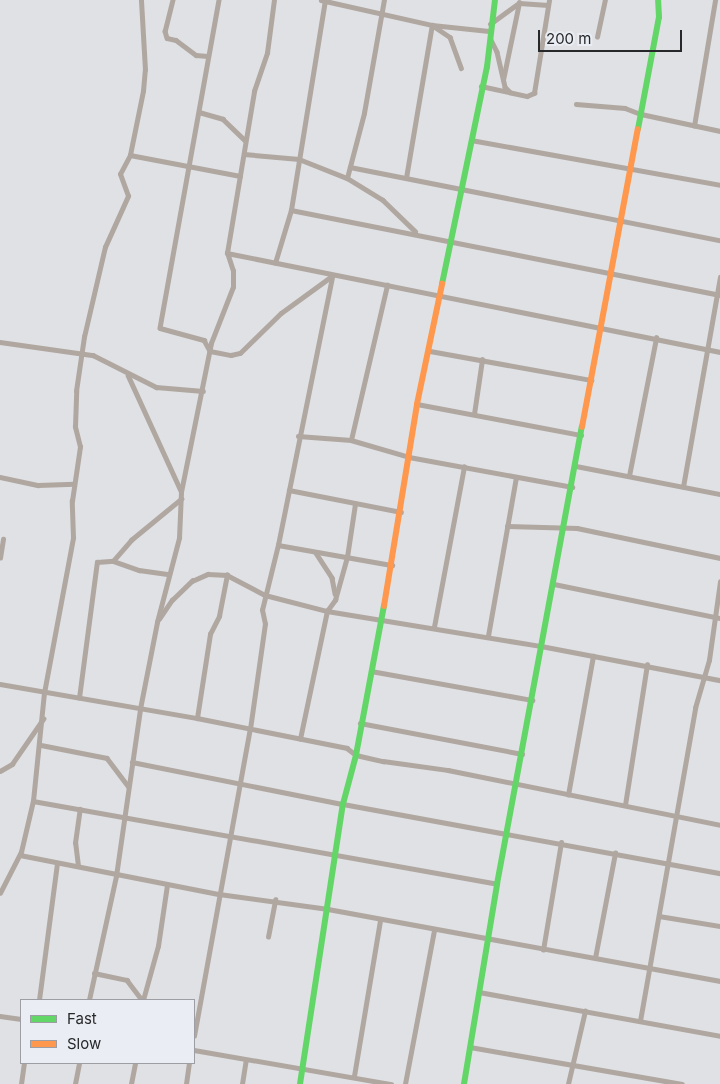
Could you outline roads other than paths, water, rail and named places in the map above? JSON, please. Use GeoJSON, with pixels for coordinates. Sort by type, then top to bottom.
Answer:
{"type":"FeatureCollection","features":[{"type":"Feature","properties":{"kind":"street"},"geometry":{"type":"LineString","coordinates":[[0,893],[20,855],[33,800],[41,745],[44,693],[73,538],[74,484],[80,447],[75,428],[76,391],[82,355],[98,268],[128,196],[120,174],[130,154],[144,76],[140,0]]}},
{"type":"Feature","properties":{"kind":"street"},"geometry":{"type":"LineString","coordinates":[[173,0],[165,31],[167,38],[176,40],[196,55],[207,56]]}},
{"type":"Feature","properties":{"kind":"street"},"geometry":{"type":"LineString","coordinates":[[210,351],[204,340],[160,328],[199,112],[207,56],[219,0]]}},
{"type":"Feature","properties":{"kind":"street"},"geometry":{"type":"LineString","coordinates":[[89,999],[116,876],[123,816],[140,709],[157,622],[178,538],[181,492],[210,351],[233,287],[232,271],[226,253],[254,91],[267,53],[274,0]]}},
{"type":"Feature","properties":{"kind":"street"},"geometry":{"type":"LineString","coordinates":[[275,263],[291,210],[323,0],[432,25],[489,28],[519,4],[548,3],[534,93],[528,96],[481,86]]}},
{"type":"Feature","properties":{"kind":"street"},"geometry":{"type":"LineString","coordinates":[[348,178],[384,0]]}},
{"type":"Feature","properties":{"kind":"street"},"geometry":{"type":"LineString","coordinates":[[300,1084],[314,978],[337,856],[342,804],[356,755],[360,723],[392,565],[417,404],[430,351],[451,241],[463,190],[490,40],[489,28],[495,0]]}},
{"type":"Feature","properties":{"kind":"street"},"geometry":{"type":"LineString","coordinates":[[597,37],[605,0]]}},
{"type":"Feature","properties":{"kind":"street"},"geometry":{"type":"LineString","coordinates":[[464,1084],[490,939],[497,884],[517,786],[541,646],[659,17],[658,0]]}},
{"type":"Feature","properties":{"kind":"street"},"geometry":{"type":"LineString","coordinates":[[694,126],[715,0]]}},
{"type":"Feature","properties":{"kind":"street"},"geometry":{"type":"LineString","coordinates":[[503,80],[519,4]]}},
{"type":"Feature","properties":{"kind":"street"},"geometry":{"type":"LineString","coordinates":[[432,25],[450,37],[461,68]]}},
{"type":"Feature","properties":{"kind":"street"},"geometry":{"type":"LineString","coordinates":[[406,178],[432,25]]}},
{"type":"Feature","properties":{"kind":"street"},"geometry":{"type":"LineString","coordinates":[[490,40],[497,52],[503,80],[510,92]]}},
{"type":"Feature","properties":{"kind":"street"},"geometry":{"type":"LineString","coordinates":[[576,104],[625,108],[641,114],[720,131]]}},
{"type":"Feature","properties":{"kind":"street"},"geometry":{"type":"LineString","coordinates":[[199,112],[223,120],[245,140]]}},
{"type":"Feature","properties":{"kind":"street"},"geometry":{"type":"LineString","coordinates":[[471,140],[720,186]]}},
{"type":"Feature","properties":{"kind":"street"},"geometry":{"type":"LineString","coordinates":[[130,154],[240,176]]}},
{"type":"Feature","properties":{"kind":"street"},"geometry":{"type":"LineString","coordinates":[[244,154],[299,159],[348,178],[383,200],[416,232]]}},
{"type":"Feature","properties":{"kind":"street"},"geometry":{"type":"LineString","coordinates":[[350,167],[720,240]]}},
{"type":"Feature","properties":{"kind":"street"},"geometry":{"type":"LineString","coordinates":[[291,210],[416,232],[451,241],[718,295]]}},
{"type":"Feature","properties":{"kind":"street"},"geometry":{"type":"LineString","coordinates":[[226,253],[332,276],[387,285],[720,352]]}},
{"type":"Feature","properties":{"kind":"street"},"geometry":{"type":"LineString","coordinates":[[210,351],[231,355],[240,352],[281,313],[332,276]]}},
{"type":"Feature","properties":{"kind":"street"},"geometry":{"type":"LineString","coordinates":[[195,1030],[228,838],[250,729],[265,624],[262,610],[278,545],[298,436],[320,348],[332,276]]}},
{"type":"Feature","properties":{"kind":"street"},"geometry":{"type":"LineString","coordinates":[[682,487],[720,277]]}},
{"type":"Feature","properties":{"kind":"street"},"geometry":{"type":"LineString","coordinates":[[351,440],[387,285]]}},
{"type":"Feature","properties":{"kind":"street"},"geometry":{"type":"LineString","coordinates":[[629,476],[656,338]]}},
{"type":"Feature","properties":{"kind":"street"},"geometry":{"type":"LineString","coordinates":[[0,342],[82,355],[93,355],[128,375],[156,387],[203,391]]}},
{"type":"Feature","properties":{"kind":"street"},"geometry":{"type":"LineString","coordinates":[[430,351],[591,380]]}},
{"type":"Feature","properties":{"kind":"street"},"geometry":{"type":"LineString","coordinates":[[474,414],[482,360]]}},
{"type":"Feature","properties":{"kind":"street"},"geometry":{"type":"LineString","coordinates":[[128,375],[181,492]]}},
{"type":"Feature","properties":{"kind":"street"},"geometry":{"type":"LineString","coordinates":[[417,404],[581,435]]}},
{"type":"Feature","properties":{"kind":"street"},"geometry":{"type":"LineString","coordinates":[[298,436],[351,440],[409,457],[572,487]]}},
{"type":"Feature","properties":{"kind":"street"},"geometry":{"type":"LineString","coordinates":[[576,466],[720,494]]}},
{"type":"Feature","properties":{"kind":"street"},"geometry":{"type":"LineString","coordinates":[[434,627],[464,467]]}},
{"type":"Feature","properties":{"kind":"street"},"geometry":{"type":"LineString","coordinates":[[0,477],[38,485],[74,484]]}},
{"type":"Feature","properties":{"kind":"street"},"geometry":{"type":"LineString","coordinates":[[488,636],[516,478]]}},
{"type":"Feature","properties":{"kind":"street"},"geometry":{"type":"LineString","coordinates":[[288,490],[401,512]]}},
{"type":"Feature","properties":{"kind":"street"},"geometry":{"type":"LineString","coordinates":[[113,561],[131,540],[181,498]]}},
{"type":"Feature","properties":{"kind":"street"},"geometry":{"type":"LineString","coordinates":[[300,738],[327,611],[335,596],[347,556],[355,504]]}},
{"type":"Feature","properties":{"kind":"street"},"geometry":{"type":"LineString","coordinates":[[507,526],[564,530],[577,528],[720,558]]}},
{"type":"Feature","properties":{"kind":"street"},"geometry":{"type":"LineString","coordinates":[[0,558],[3,539]]}},
{"type":"Feature","properties":{"kind":"street"},"geometry":{"type":"LineString","coordinates":[[278,545],[392,565]]}},
{"type":"Feature","properties":{"kind":"street"},"geometry":{"type":"LineString","coordinates":[[314,552],[320,555],[332,578],[335,596]]}},
{"type":"Feature","properties":{"kind":"street"},"geometry":{"type":"LineString","coordinates":[[79,698],[97,562],[113,561],[139,570],[170,574]]}},
{"type":"Feature","properties":{"kind":"street"},"geometry":{"type":"LineString","coordinates":[[157,622],[172,600],[192,581],[208,574],[227,575],[265,595],[327,611],[381,621],[488,636],[720,680]]}},
{"type":"Feature","properties":{"kind":"street"},"geometry":{"type":"LineString","coordinates":[[197,718],[210,634],[219,616],[227,575]]}},
{"type":"Feature","properties":{"kind":"street"},"geometry":{"type":"LineString","coordinates":[[640,1021],[678,816],[695,708],[705,677],[720,582]]}},
{"type":"Feature","properties":{"kind":"street"},"geometry":{"type":"LineString","coordinates":[[554,584],[626,602],[720,618]]}},
{"type":"Feature","properties":{"kind":"street"},"geometry":{"type":"LineString","coordinates":[[568,795],[593,656]]}},
{"type":"Feature","properties":{"kind":"street"},"geometry":{"type":"LineString","coordinates":[[625,804],[647,665]]}},
{"type":"Feature","properties":{"kind":"street"},"geometry":{"type":"LineString","coordinates":[[371,672],[532,700]]}},
{"type":"Feature","properties":{"kind":"street"},"geometry":{"type":"LineString","coordinates":[[0,684],[300,738],[346,748],[356,755],[517,786],[625,804],[720,824]]}},
{"type":"Feature","properties":{"kind":"street"},"geometry":{"type":"LineString","coordinates":[[0,771],[12,764],[43,719]]}},
{"type":"Feature","properties":{"kind":"street"},"geometry":{"type":"LineString","coordinates":[[360,723],[522,754]]}},
{"type":"Feature","properties":{"kind":"street"},"geometry":{"type":"LineString","coordinates":[[41,745],[107,758],[128,786]]}},
{"type":"Feature","properties":{"kind":"street"},"geometry":{"type":"LineString","coordinates":[[132,762],[239,785],[507,832],[720,873]]}},
{"type":"Feature","properties":{"kind":"street"},"geometry":{"type":"LineString","coordinates":[[33,800],[123,816],[228,838],[497,884]]}},
{"type":"Feature","properties":{"kind":"street"},"geometry":{"type":"LineString","coordinates":[[78,866],[75,842],[80,809]]}},
{"type":"Feature","properties":{"kind":"street"},"geometry":{"type":"LineString","coordinates":[[543,950],[561,843]]}},
{"type":"Feature","properties":{"kind":"street"},"geometry":{"type":"LineString","coordinates":[[595,958],[615,853]]}},
{"type":"Feature","properties":{"kind":"street"},"geometry":{"type":"LineString","coordinates":[[20,855],[57,864],[78,866],[116,876],[219,894],[328,908],[380,920],[720,981]]}},
{"type":"Feature","properties":{"kind":"street"},"geometry":{"type":"LineString","coordinates":[[39,999],[57,864]]}},
{"type":"Feature","properties":{"kind":"street"},"geometry":{"type":"LineString","coordinates":[[142,999],[158,946],[167,885]]}},
{"type":"Feature","properties":{"kind":"street"},"geometry":{"type":"LineString","coordinates":[[268,937],[275,900]]}},
{"type":"Feature","properties":{"kind":"street"},"geometry":{"type":"LineString","coordinates":[[659,916],[720,926]]}},
{"type":"Feature","properties":{"kind":"street"},"geometry":{"type":"LineString","coordinates":[[354,1076],[380,920]]}},
{"type":"Feature","properties":{"kind":"street"},"geometry":{"type":"LineString","coordinates":[[405,1084],[434,930]]}},
{"type":"Feature","properties":{"kind":"street"},"geometry":{"type":"LineString","coordinates":[[94,972],[127,980],[141,999]]}},
{"type":"Feature","properties":{"kind":"street"},"geometry":{"type":"LineString","coordinates":[[479,992],[720,1036]]}},
{"type":"Feature","properties":{"kind":"street"},"geometry":{"type":"LineString","coordinates":[[568,1084],[571,1064],[585,1010]]}},
{"type":"Feature","properties":{"kind":"street"},"geometry":{"type":"LineString","coordinates":[[0,1016],[20,1019]]}},
{"type":"Feature","properties":{"kind":"street"},"geometry":{"type":"LineString","coordinates":[[470,1047],[682,1084]]}},
{"type":"Feature","properties":{"kind":"street"},"geometry":{"type":"LineString","coordinates":[[195,1050],[246,1060],[303,1067],[391,1084]]}},
{"type":"Feature","properties":{"kind":"street"},"geometry":{"type":"LineString","coordinates":[[242,1084],[246,1060]]}},
{"type":"Feature","properties":{"kind":"street"},"geometry":{"type":"LineString","coordinates":[[20,1084],[24,1064]]}},
{"type":"Feature","properties":{"kind":"street"},"geometry":{"type":"LineString","coordinates":[[75,1084],[79,1064]]}},
{"type":"Feature","properties":{"kind":"street"},"geometry":{"type":"LineString","coordinates":[[131,1084],[135,1064]]}},
{"type":"Feature","properties":{"kind":"street"},"geometry":{"type":"LineString","coordinates":[[186,1084],[189,1064]]}}]}
